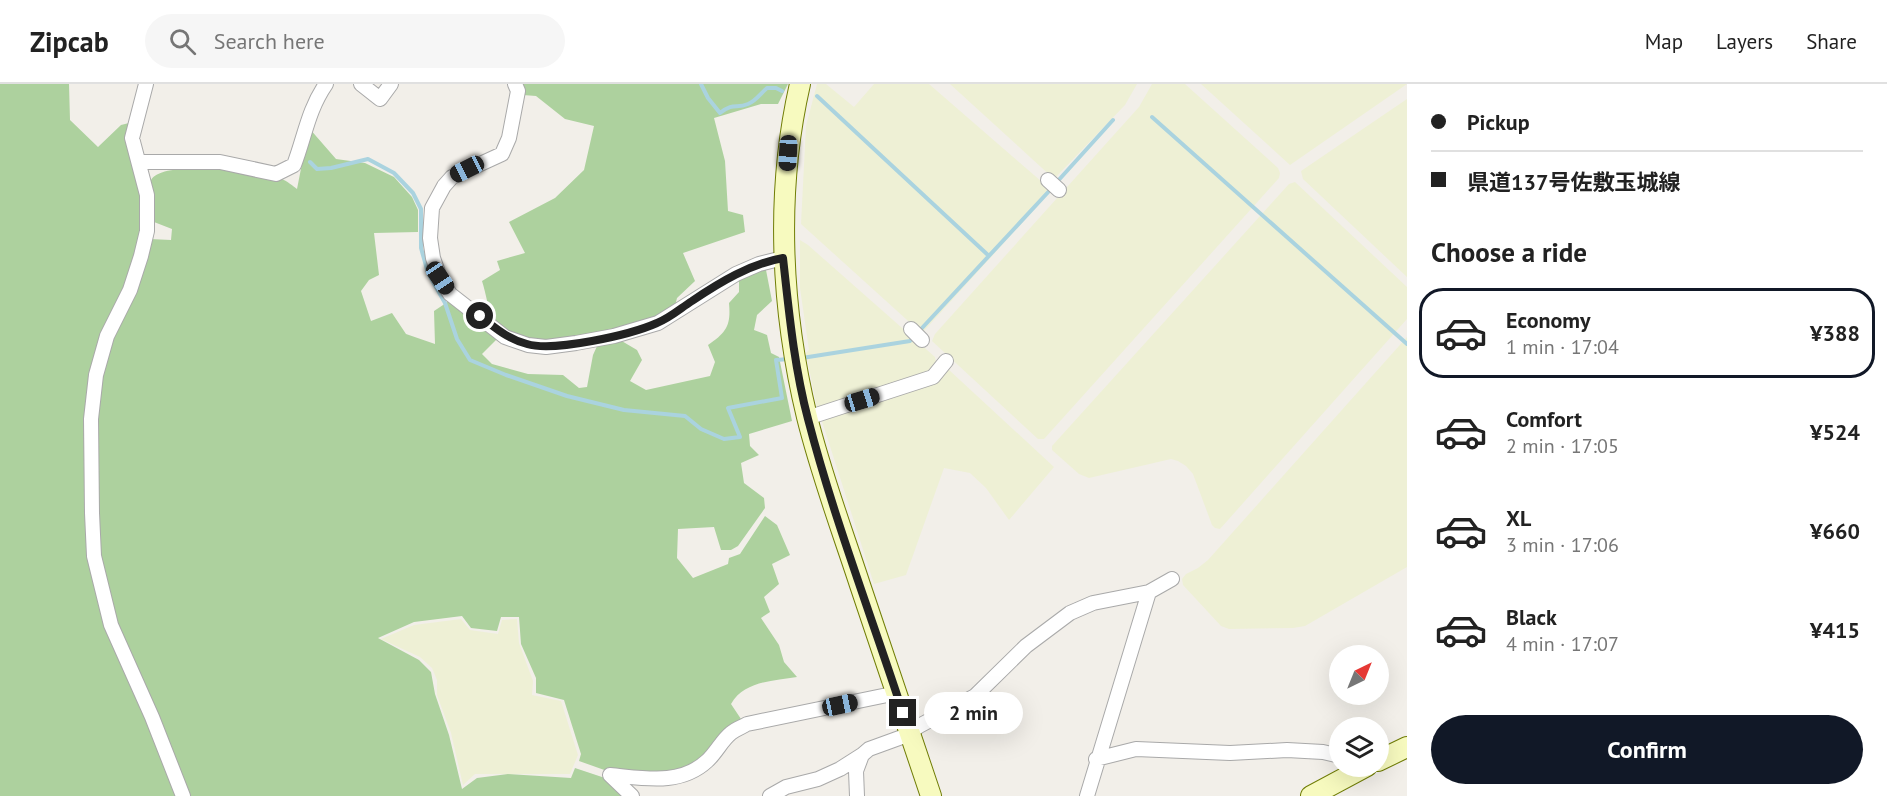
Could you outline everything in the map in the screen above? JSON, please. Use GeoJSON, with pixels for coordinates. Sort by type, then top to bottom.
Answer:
{"type":"FeatureCollection","features":[{"type":"Feature","properties":{"kind":"main road"},"geometry":{"type":"LineString","coordinates":[[800,84],[788,153],[783,258],[795,359],[807,418],[826,485],[932,796]]}},
{"type":"Feature","properties":{"kind":"main road"},"geometry":{"type":"LineString","coordinates":[[1389,756],[1407,747]]}},
{"type":"Feature","properties":{"kind":"main road"},"geometry":{"type":"LineString","coordinates":[[1314,795],[1345,777]]}},
{"type":"Feature","properties":{"kind":"street"},"geometry":{"type":"LineString","coordinates":[[146,84],[132,138],[147,195],[147,231],[130,290],[107,336],[96,375],[91,419],[94,556],[111,625],[152,717],[183,796]]}},
{"type":"Feature","properties":{"kind":"street"},"geometry":{"type":"LineString","coordinates":[[139,162],[220,162],[276,174],[294,165],[310,110],[326,84]]}},
{"type":"Feature","properties":{"kind":"street"},"geometry":{"type":"LineString","coordinates":[[361,84],[380,99],[391,84]]}},
{"type":"Feature","properties":{"kind":"street"},"geometry":{"type":"LineString","coordinates":[[515,84],[518,91],[509,138],[502,154],[452,177],[444,186],[430,215],[433,258],[440,278],[450,294],[505,337],[528,345],[546,347],[614,336],[658,323],[736,274],[759,264],[783,258]]}},
{"type":"Feature","properties":{"kind":"street"},"geometry":{"type":"LineString","coordinates":[[911,329],[922,340]]}},
{"type":"Feature","properties":{"kind":"street"},"geometry":{"type":"LineString","coordinates":[[807,418],[933,377],[946,361]]}},
{"type":"Feature","properties":{"kind":"street"},"geometry":{"type":"LineString","coordinates":[[770,796],[786,787],[818,779],[840,769],[869,748],[898,739],[975,696],[1026,646],[1070,613],[1093,603],[1149,592],[1173,579]]}},
{"type":"Feature","properties":{"kind":"street"},"geometry":{"type":"LineString","coordinates":[[1087,796],[1096,759],[1149,592]]}},
{"type":"Feature","properties":{"kind":"street"},"geometry":{"type":"LineString","coordinates":[[632,796],[610,775],[660,779],[686,775],[708,760],[730,733],[747,724],[897,693]]}},
{"type":"Feature","properties":{"kind":"street"},"geometry":{"type":"LineString","coordinates":[[1096,759],[1136,749],[1230,753],[1287,750],[1329,753]]}},
{"type":"Feature","properties":{"kind":"street"},"geometry":{"type":"LineString","coordinates":[[857,796],[856,771],[862,755]]}},
{"type":"Feature","properties":{"kind":"green space"},"geometry":{"type":"Polygon","coordinates":[[[0,84],[69,84],[70,120],[98,147],[121,125],[129,123],[142,193],[142,225],[137,252],[88,392],[84,439],[89,554],[178,796],[0,796],[0,84]]]}},
{"type":"Feature","properties":{"kind":"green space"},"geometry":{"type":"Polygon","coordinates":[[[521,84],[788,84],[778,104],[761,104],[714,118],[725,161],[728,211],[743,215],[745,232],[683,253],[695,281],[677,298],[675,306],[652,320],[637,325],[569,339],[523,338],[506,332],[494,321],[482,281],[500,270],[497,261],[525,253],[509,222],[555,198],[584,170],[594,126],[565,119],[536,96],[523,95],[521,84]]]}},
{"type":"Feature","properties":{"kind":"green space"},"geometry":{"type":"Polygon","coordinates":[[[817,84],[826,84],[854,107],[874,84],[929,84],[1049,188],[1050,192],[923,332],[801,224],[806,126],[817,84]]]}},
{"type":"Feature","properties":{"kind":"green space"},"geometry":{"type":"Polygon","coordinates":[[[950,84],[1137,84],[1125,105],[1054,179],[950,84]]]}},
{"type":"Feature","properties":{"kind":"green space"},"geometry":{"type":"Polygon","coordinates":[[[1152,84],[1185,84],[1278,168],[1279,178],[1044,439],[1038,439],[932,341],[935,334],[1139,107],[1152,84]]]}},
{"type":"Feature","properties":{"kind":"green space"},"geometry":{"type":"Polygon","coordinates":[[[1201,84],[1407,84],[1290,165],[1201,84]]]}},
{"type":"Feature","properties":{"kind":"green space"},"geometry":{"type":"Polygon","coordinates":[[[1407,99],[1407,277],[1303,179],[1301,171],[1407,99]]]}},
{"type":"Feature","properties":{"kind":"green space"},"geometry":{"type":"Polygon","coordinates":[[[309,128],[336,159],[365,163],[394,177],[412,197],[418,210],[418,232],[374,233],[379,275],[369,280],[361,291],[371,321],[392,313],[406,334],[435,344],[434,311],[449,301],[498,338],[482,354],[492,364],[528,374],[563,375],[579,388],[587,387],[593,355],[598,344],[620,340],[637,350],[642,360],[630,381],[646,390],[710,376],[715,362],[708,345],[724,332],[728,323],[729,303],[739,292],[739,280],[759,269],[766,270],[772,301],[757,315],[754,330],[767,335],[771,353],[779,357],[792,421],[749,434],[750,446],[759,455],[741,463],[744,483],[764,498],[765,508],[738,546],[731,550],[721,550],[714,527],[678,529],[677,558],[693,578],[728,564],[729,558],[740,554],[765,516],[777,525],[790,555],[772,564],[779,584],[764,597],[770,612],[761,618],[779,645],[784,662],[797,677],[760,683],[751,686],[737,696],[731,704],[741,719],[726,729],[694,767],[674,774],[610,772],[579,761],[581,754],[564,700],[536,693],[536,678],[521,644],[519,617],[501,617],[497,631],[471,628],[462,616],[414,622],[378,638],[419,660],[431,672],[462,789],[477,778],[508,774],[571,778],[575,768],[608,779],[626,796],[186,796],[108,599],[98,559],[93,416],[112,335],[150,239],[171,240],[172,229],[154,222],[150,194],[151,180],[159,174],[173,170],[192,168],[235,170],[271,176],[284,180],[297,189],[309,128]]]}},
{"type":"Feature","properties":{"kind":"green space"},"geometry":{"type":"Polygon","coordinates":[[[1295,182],[1407,287],[1407,319],[1220,529],[1212,525],[1193,474],[1178,461],[1171,459],[1089,478],[1079,474],[1052,450],[1052,446],[1289,184],[1295,182]]]}},
{"type":"Feature","properties":{"kind":"green space"},"geometry":{"type":"Polygon","coordinates":[[[800,240],[935,357],[936,362],[933,367],[917,378],[817,408],[806,353],[809,350],[800,288],[800,240]]]}},
{"type":"Feature","properties":{"kind":"green space"},"geometry":{"type":"Polygon","coordinates":[[[1407,337],[1407,567],[1305,626],[1229,629],[1221,626],[1183,585],[1182,579],[1208,560],[1407,337]]]}},
{"type":"Feature","properties":{"kind":"green space"},"geometry":{"type":"Polygon","coordinates":[[[948,369],[1054,467],[1009,520],[986,488],[970,473],[944,468],[906,575],[874,584],[821,418],[948,369]]]}},
{"type":"Feature","properties":{"kind":"green space"},"geometry":{"type":"Polygon","coordinates":[[[461,619],[470,630],[498,634],[502,620],[517,619],[519,643],[533,681],[532,695],[561,701],[578,755],[570,774],[475,774],[463,785],[451,733],[437,695],[437,680],[432,668],[420,657],[381,639],[414,625],[461,619]]]}},
{"type":"Feature","properties":{"kind":"waterway"},"geometry":{"type":"LineString","coordinates":[[701,84],[708,98],[720,113],[732,107],[751,103],[767,88],[782,91]]}},
{"type":"Feature","properties":{"kind":"waterway"},"geometry":{"type":"LineString","coordinates":[[817,96],[989,256]]}},
{"type":"Feature","properties":{"kind":"waterway"},"geometry":{"type":"LineString","coordinates":[[1152,117],[1407,344]]}},
{"type":"Feature","properties":{"kind":"waterway"},"geometry":{"type":"LineString","coordinates":[[1056,183],[1113,120]]}},
{"type":"Feature","properties":{"kind":"waterway"},"geometry":{"type":"LineString","coordinates":[[310,162],[317,169],[368,159],[394,173],[413,193],[421,209],[421,248],[428,273],[445,303],[457,339],[470,360],[506,375],[567,396],[624,410],[685,416],[701,429],[724,439],[740,437],[728,408],[782,398],[776,360],[789,359]]}},
{"type":"Feature","properties":{"kind":"waterway"},"geometry":{"type":"LineString","coordinates":[[802,358],[910,341],[1051,189]]}},
{"type":"Feature","properties":{"kind":"route"},"geometry":{"type":"LineString","coordinates":[[480,316],[505,337],[528,345],[546,347],[595,340],[658,323],[736,274],[759,264],[783,258],[797,370],[807,418],[826,485],[903,713]]}}]}
